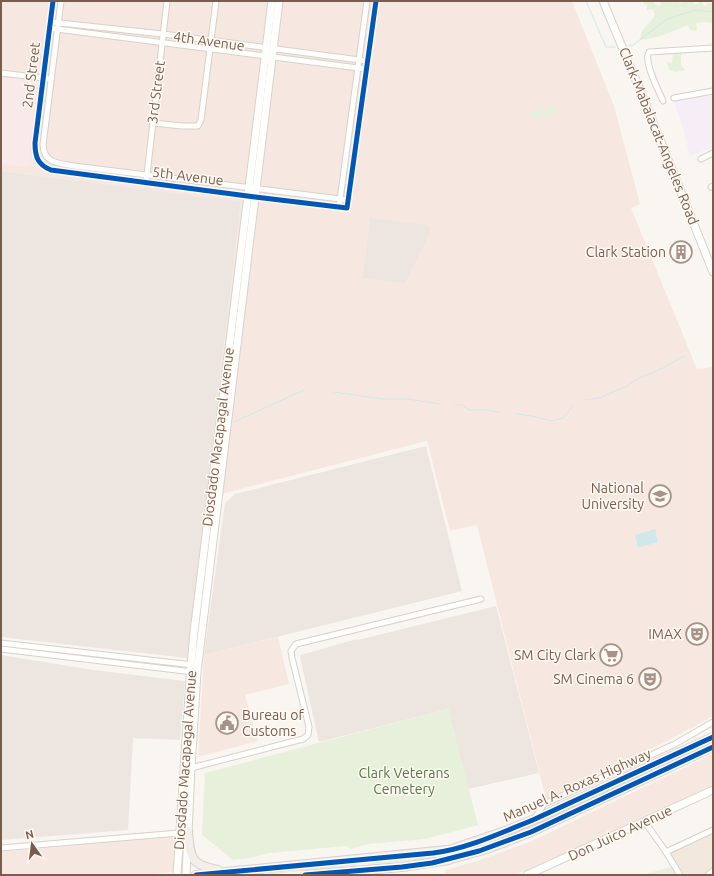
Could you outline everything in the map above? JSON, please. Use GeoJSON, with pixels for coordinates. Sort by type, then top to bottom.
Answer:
{"type":"FeatureCollection","features":[{"type":"Feature","properties":{"kind":"main road","name":"Diosdado Macapagal Avenue"},"geometry":{"type":"LineString","coordinates":[[186,875],[183,832],[194,669],[269,52],[272,1]]}},
{"type":"Feature","properties":{"kind":"main road","name":"Diosdado Macapagal Avenue"},"geometry":{"type":"LineString","coordinates":[[269,52],[279,1]]}},
{"type":"Feature","properties":{"kind":"main road","name":"Clark-Mabalacat-Angeles Road"},"geometry":{"type":"LineString","coordinates":[[603,1],[644,97],[713,272]]}},
{"type":"Feature","properties":{"kind":"main road","name":"Diosdado Macapagal Avenue"},"geometry":{"type":"LineString","coordinates":[[177,875],[191,768],[194,669]]}},
{"type":"Feature","properties":{"kind":"main road","name":"Manuel A. Roxas Highway"},"geometry":{"type":"LineString","coordinates":[[196,875],[445,851],[460,847],[534,819],[713,737]]}},
{"type":"Feature","properties":{"kind":"main road","name":"Manuel A. Roxas Highway"},"geometry":{"type":"LineString","coordinates":[[305,875],[402,867],[447,860],[462,856],[531,832],[713,746]]}},
{"type":"Feature","properties":{"kind":"main road","name":"Don Juico Avenue"},"geometry":{"type":"LineString","coordinates":[[527,875],[713,790]]}},
{"type":"Feature","properties":{"kind":"main road"},"geometry":{"type":"LineString","coordinates":[[183,832],[190,851],[197,863],[206,868],[229,872]]}},
{"type":"Feature","properties":{"kind":"main road"},"geometry":{"type":"LineString","coordinates":[[460,847],[462,856]]}},
{"type":"Feature","properties":{"kind":"main road"},"geometry":{"type":"LineString","coordinates":[[445,851],[447,860]]}},
{"type":"Feature","properties":{"kind":"street","name":"2nd Street"},"geometry":{"type":"LineString","coordinates":[[35,152],[53,1]]}},
{"type":"Feature","properties":{"kind":"street","name":"2nd Street"},"geometry":{"type":"LineString","coordinates":[[49,159],[43,151],[61,1]]}},
{"type":"Feature","properties":{"kind":"street","name":"3rd Street"},"geometry":{"type":"LineString","coordinates":[[146,183],[167,1]]}},
{"type":"Feature","properties":{"kind":"street"},"geometry":{"type":"LineString","coordinates":[[153,123],[198,126],[201,120],[216,1]]}},
{"type":"Feature","properties":{"kind":"street"},"geometry":{"type":"LineString","coordinates":[[339,207],[368,1]]}},
{"type":"Feature","properties":{"kind":"street"},"geometry":{"type":"LineString","coordinates":[[348,200],[376,1]]}},
{"type":"Feature","properties":{"kind":"street","name":"4th Avenue"},"geometry":{"type":"LineString","coordinates":[[50,22],[163,34],[211,41],[366,69]]}},
{"type":"Feature","properties":{"kind":"street"},"geometry":{"type":"LineString","coordinates":[[99,34],[100,27]]}},
{"type":"Feature","properties":{"kind":"street","name":"4th Avenue"},"geometry":{"type":"LineString","coordinates":[[49,28],[210,48],[367,61]]}},
{"type":"Feature","properties":{"kind":"street"},"geometry":{"type":"LineString","coordinates":[[663,101],[650,69],[647,57],[649,52],[713,48]]}},
{"type":"Feature","properties":{"kind":"street"},"geometry":{"type":"LineString","coordinates":[[1,73],[51,79]]}},
{"type":"Feature","properties":{"kind":"street"},"geometry":{"type":"LineString","coordinates":[[674,98],[713,91]]}},
{"type":"Feature","properties":{"kind":"street"},"geometry":{"type":"LineString","coordinates":[[39,112],[47,113]]}},
{"type":"Feature","properties":{"kind":"street","name":"5th Avenue"},"geometry":{"type":"LineString","coordinates":[[35,152],[38,162],[51,170],[347,208],[348,200],[74,166],[54,162],[49,159]]}},
{"type":"Feature","properties":{"kind":"street"},"geometry":{"type":"LineString","coordinates":[[702,159],[713,153]]}},
{"type":"Feature","properties":{"kind":"street"},"geometry":{"type":"LineString","coordinates":[[191,768],[296,741],[308,735],[309,727],[292,654],[292,649],[296,644],[481,599]]}},
{"type":"Feature","properties":{"kind":"street"},"geometry":{"type":"LineString","coordinates":[[1,643],[194,669]]}},
{"type":"Feature","properties":{"kind":"street"},"geometry":{"type":"LineString","coordinates":[[1,649],[194,669]]}},
{"type":"Feature","properties":{"kind":"street"},"geometry":{"type":"LineString","coordinates":[[534,819],[544,804],[675,744],[713,722]]}},
{"type":"Feature","properties":{"kind":"street"},"geometry":{"type":"LineString","coordinates":[[633,764],[637,772]]}},
{"type":"Feature","properties":{"kind":"street"},"geometry":{"type":"LineString","coordinates":[[645,822],[680,875]]}},
{"type":"Feature","properties":{"kind":"street"},"geometry":{"type":"LineString","coordinates":[[666,852],[713,830]]}},
{"type":"Feature","properties":{"kind":"street"},"geometry":{"type":"LineString","coordinates":[[1,848],[183,832]]}},
{"type":"Feature","properties":{"kind":"street"},"geometry":{"type":"LineString","coordinates":[[708,875],[713,871]]}},
{"type":"Feature","properties":{"kind":"shaded area"},"geometry":{"type":"Polygon","coordinates":[[[1,1],[572,1],[614,106],[640,204],[631,208],[697,369],[713,367],[713,716],[671,739],[546,799],[477,525],[450,531],[427,441],[206,498],[241,201],[1,171],[1,1]]]}},
{"type":"Feature","properties":{"kind":"shaded area"},"geometry":{"type":"Polygon","coordinates":[[[1,74],[37,78],[28,167],[1,164],[1,74]]]}},
{"type":"Feature","properties":{"kind":"shaded area"},"geometry":{"type":"Polygon","coordinates":[[[713,92],[713,147],[690,156],[681,121],[673,99],[713,92]]]}},
{"type":"Feature","properties":{"kind":"shaded area"},"geometry":{"type":"Polygon","coordinates":[[[1,171],[241,201],[187,658],[1,637],[1,171]]]}},
{"type":"Feature","properties":{"kind":"shaded area"},"geometry":{"type":"Polygon","coordinates":[[[370,218],[426,225],[430,228],[430,232],[405,283],[363,278],[370,218]]]}},
{"type":"Feature","properties":{"kind":"shaded area"},"geometry":{"type":"Polygon","coordinates":[[[426,446],[462,591],[204,655],[225,503],[235,494],[426,446]]]}},
{"type":"Feature","properties":{"kind":"shaded area"},"geometry":{"type":"Polygon","coordinates":[[[496,606],[539,773],[468,789],[448,709],[319,742],[300,657],[301,655],[357,639],[358,640],[496,606]]]}},
{"type":"Feature","properties":{"kind":"shaded area"},"geometry":{"type":"Polygon","coordinates":[[[278,637],[289,684],[245,695],[258,741],[198,757],[204,655],[278,637]]]}},
{"type":"Feature","properties":{"kind":"shaded area"},"geometry":{"type":"Polygon","coordinates":[[[1,655],[93,670],[185,681],[180,740],[133,738],[128,830],[1,840],[1,655]]]}},
{"type":"Feature","properties":{"kind":"shaded area"},"geometry":{"type":"Polygon","coordinates":[[[713,754],[713,785],[590,843],[515,875],[446,875],[445,870],[480,860],[532,841],[713,754]]]}},
{"type":"Feature","properties":{"kind":"shaded area"},"geometry":{"type":"Polygon","coordinates":[[[713,830],[713,875],[684,875],[666,850],[713,830]]]}},
{"type":"Feature","properties":{"kind":"shaded area"},"geometry":{"type":"Polygon","coordinates":[[[176,836],[174,872],[142,875],[1,875],[1,852],[176,836]]]}},
{"type":"Feature","properties":{"kind":"green space"},"geometry":{"type":"Polygon","coordinates":[[[645,1],[654,1],[655,4],[659,6],[663,1],[673,3],[675,1],[681,3],[684,1],[692,1],[694,4],[698,4],[699,1],[702,1],[703,5],[706,6],[708,3],[713,3],[713,23],[696,23],[697,31],[690,30],[688,25],[659,36],[640,40],[642,31],[655,16],[653,9],[647,10],[647,5],[643,4],[645,1]]]}},
{"type":"Feature","properties":{"kind":"green space"},"geometry":{"type":"Polygon","coordinates":[[[681,51],[681,65],[685,70],[675,72],[670,70],[666,62],[672,63],[673,52],[681,51]]]}},
{"type":"Feature","properties":{"kind":"green space"},"geometry":{"type":"Polygon","coordinates":[[[556,106],[558,113],[532,120],[530,113],[556,106]]]}},
{"type":"Feature","properties":{"kind":"green space","name":"Clark Veterans Cemetery"},"geometry":{"type":"Polygon","coordinates":[[[448,709],[478,825],[425,839],[368,844],[351,849],[347,846],[269,853],[250,858],[233,860],[202,835],[205,773],[448,709]]]}},
{"type":"Feature","properties":{"kind":"green space"},"geometry":{"type":"Polygon","coordinates":[[[713,739],[713,743],[500,842],[463,851],[463,848],[487,841],[517,829],[713,739]]]}},
{"type":"Feature","properties":{"kind":"green space"},"geometry":{"type":"Polygon","coordinates":[[[433,855],[435,858],[370,865],[367,864],[368,862],[433,855]]]}},
{"type":"Feature","properties":{"kind":"green space"},"geometry":{"type":"Polygon","coordinates":[[[356,863],[357,865],[355,866],[261,875],[223,875],[356,863]]]}},
{"type":"Feature","properties":{"kind":"green space"},"geometry":{"type":"Polygon","coordinates":[[[671,867],[677,875],[642,875],[671,867]]]}},
{"type":"Feature","properties":{"kind":"water"},"geometry":{"type":"Polygon","coordinates":[[[655,529],[658,542],[638,548],[635,535],[655,529]]]}},
{"type":"Feature","properties":{"kind":"waterway"},"geometry":{"type":"LineString","coordinates":[[586,1],[606,47],[615,47]]}},
{"type":"Feature","properties":{"kind":"waterway"},"geometry":{"type":"LineString","coordinates":[[629,46],[633,45],[667,19],[695,10],[713,12]]}},
{"type":"Feature","properties":{"kind":"waterway"},"geometry":{"type":"LineString","coordinates":[[583,400],[599,398],[627,386],[635,380],[663,368],[684,356]]}},
{"type":"Feature","properties":{"kind":"waterway"},"geometry":{"type":"LineString","coordinates":[[234,422],[304,390]]}},
{"type":"Feature","properties":{"kind":"waterway"},"geometry":{"type":"LineString","coordinates":[[334,392],[383,399],[408,399],[440,404]]}},
{"type":"Feature","properties":{"kind":"waterway"},"geometry":{"type":"LineString","coordinates":[[455,405],[462,405],[469,410],[499,412]]}},
{"type":"Feature","properties":{"kind":"waterway"},"geometry":{"type":"LineString","coordinates":[[517,414],[551,421],[563,418],[574,405]]}},
{"type":"Feature","properties":{"kind":"cycle path"},"geometry":{"type":"LineString","coordinates":[[53,1],[35,143],[38,160],[43,166],[51,170],[347,208],[376,1]]}},
{"type":"Feature","properties":{"kind":"cycle path"},"geometry":{"type":"LineString","coordinates":[[196,875],[433,853],[459,848],[535,819],[713,737]]}},
{"type":"Feature","properties":{"kind":"cycle path"},"geometry":{"type":"LineString","coordinates":[[305,875],[432,863],[479,851],[531,832],[713,747]]}},
{"type":"Feature","properties":{"kind":"place","name":"Clark Station"},"geometry":{"type":"Point","coordinates":[681,252]}},
{"type":"Feature","properties":{"kind":"place","name":"National University"},"geometry":{"type":"Point","coordinates":[660,496]}},
{"type":"Feature","properties":{"kind":"place","name":"IMAX"},"geometry":{"type":"Point","coordinates":[697,634]}},
{"type":"Feature","properties":{"kind":"place","name":"SM City Clark"},"geometry":{"type":"Point","coordinates":[611,655]}},
{"type":"Feature","properties":{"kind":"place","name":"SM Cinema 6"},"geometry":{"type":"Point","coordinates":[650,679]}},
{"type":"Feature","properties":{"kind":"place","name":"Bureau of Customs"},"geometry":{"type":"Point","coordinates":[227,723]}}]}
